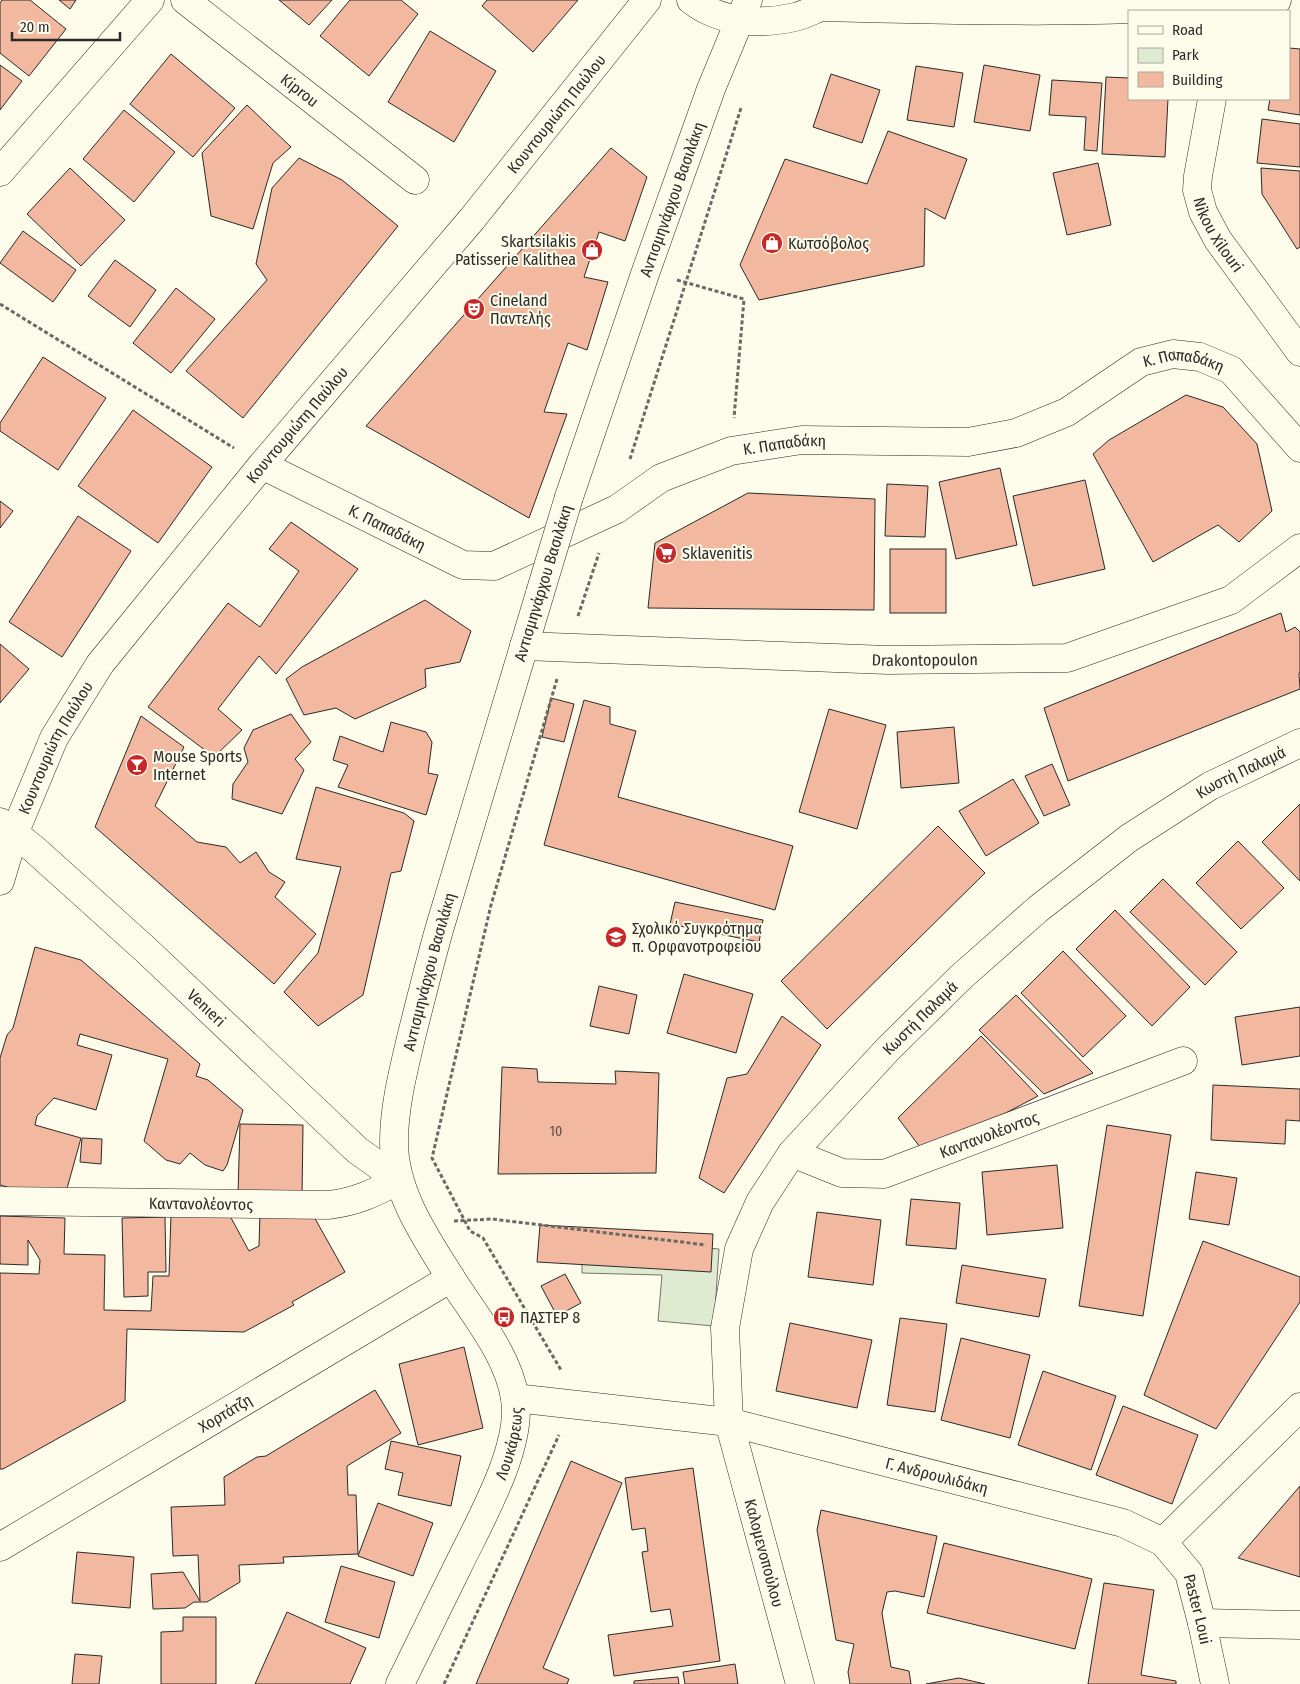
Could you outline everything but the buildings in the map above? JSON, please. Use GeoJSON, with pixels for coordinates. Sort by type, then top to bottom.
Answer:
{"type":"FeatureCollection","features":[{"type":"Feature","properties":{"kind":"street"},"geometry":{"type":"LineString","coordinates":[[0,172],[150,0]]}},
{"type":"Feature","properties":{"kind":"street","name":"Kiprou"},"geometry":{"type":"LineString","coordinates":[[184,0],[415,180]]}},
{"type":"Feature","properties":{"kind":"street","name":"Κουντουριώτη Παύλου"},"geometry":{"type":"LineString","coordinates":[[0,881],[7,828],[54,738],[100,664],[262,465],[472,219],[647,0]]}},
{"type":"Feature","properties":{"kind":"street"},"geometry":{"type":"LineString","coordinates":[[691,0],[698,6],[715,14],[744,10],[751,21],[798,17],[814,4],[1086,11],[1231,5],[1277,0]]}},
{"type":"Feature","properties":{"kind":"street","name":"Αντισμηνάρχου Βασιλάκη"},"geometry":{"type":"LineString","coordinates":[[398,1180],[395,1166],[394,1141],[401,1084],[427,972],[474,808],[569,497],[646,271],[711,89],[744,10]]}},
{"type":"Feature","properties":{"kind":"street","name":"Nikou Xilouri"},"geometry":{"type":"LineString","coordinates":[[1212,100],[1198,176],[1197,190],[1203,212],[1218,240],[1300,352]]}},
{"type":"Feature","properties":{"kind":"street","name":"Κ. Παπαδάκη"},"geometry":{"type":"LineString","coordinates":[[262,465],[462,565],[494,566],[617,509],[661,478],[731,450],[802,440],[968,442],[1016,433],[1067,412],[1142,362],[1173,354],[1200,358],[1231,370],[1300,448]]}},
{"type":"Feature","properties":{"kind":"street","name":"Drakontopoulon"},"geometry":{"type":"LineString","coordinates":[[524,646],[888,660],[1067,658],[1231,600],[1300,548]]}},
{"type":"Feature","properties":{"kind":"street","name":"Κωστή Παλαμά"},"geometry":{"type":"LineString","coordinates":[[729,1422],[725,1328],[739,1249],[760,1202],[792,1153],[888,1049],[962,977],[1038,909],[1129,838],[1202,792],[1300,743]]}},
{"type":"Feature","properties":{"kind":"street","name":"Venιeri"},"geometry":{"type":"LineString","coordinates":[[7,828],[34,849],[146,950],[357,1150],[398,1180]]}},
{"type":"Feature","properties":{"kind":"street","name":"Καντανολέοντος"},"geometry":{"type":"LineString","coordinates":[[792,1153],[842,1173],[884,1174],[1183,1061]]}},
{"type":"Feature","properties":{"kind":"street","name":"Καντανολέοντος"},"geometry":{"type":"LineString","coordinates":[[0,1201],[328,1205],[345,1204],[359,1200],[398,1180]]}},
{"type":"Feature","properties":{"kind":"street","name":"Λουκάρεως"},"geometry":{"type":"LineString","coordinates":[[398,1180],[420,1224],[451,1278],[484,1328],[506,1369],[515,1398],[516,1414],[509,1453],[487,1507],[400,1684]]}},
{"type":"Feature","properties":{"kind":"street","name":"Χορτάτζη"},"geometry":{"type":"LineString","coordinates":[[0,1547],[451,1278]]}},
{"type":"Feature","properties":{"kind":"street","name":"Γ. Ανδρουλιδάκη"},"geometry":{"type":"LineString","coordinates":[[515,1398],[729,1422],[1123,1523],[1163,1542]]}},
{"type":"Feature","properties":{"kind":"street"},"geometry":{"type":"LineString","coordinates":[[1163,1542],[1300,1408]]}},
{"type":"Feature","properties":{"kind":"street","name":"Καλομενοπούλου"},"geometry":{"type":"LineString","coordinates":[[729,1422],[800,1684]]}},
{"type":"Feature","properties":{"kind":"street","name":"Paster Loui"},"geometry":{"type":"LineString","coordinates":[[1163,1542],[1189,1574],[1215,1684]]}},
{"type":"Feature","properties":{"kind":"street"},"geometry":{"type":"LineString","coordinates":[[1202,1623],[1300,1625]]}},
{"type":"Feature","properties":{"kind":"path"},"geometry":{"type":"LineString","coordinates":[[646,271],[744,299],[731,450]]}},
{"type":"Feature","properties":{"kind":"path"},"geometry":{"type":"LineString","coordinates":[[0,304],[262,465]]}},
{"type":"Feature","properties":{"kind":"path"},"geometry":{"type":"LineString","coordinates":[[492,1219],[739,1249]]}},
{"type":"Feature","properties":{"kind":"green space"},"geometry":{"type":"Polygon","coordinates":[[[582,1237],[719,1249],[714,1326],[658,1321],[662,1275],[582,1273],[582,1237]]]}},
{"type":"Feature","properties":{"kind":"place","name":"Κωτσόβολος"},"geometry":{"type":"Point","coordinates":[772,243]}},
{"type":"Feature","properties":{"kind":"place","name":"Skartsilakis Patisserie Kalithea"},"geometry":{"type":"Point","coordinates":[592,250]}},
{"type":"Feature","properties":{"kind":"place","name":"Cineland Παντελής"},"geometry":{"type":"Point","coordinates":[474,309]}},
{"type":"Feature","properties":{"kind":"place","name":"Sklavenitis"},"geometry":{"type":"Point","coordinates":[666,553]}},
{"type":"Feature","properties":{"kind":"place","name":"Mouse Sports Internet"},"geometry":{"type":"Point","coordinates":[137,765]}},
{"type":"Feature","properties":{"kind":"place","name":"Σχολικό Συγκρότημα π. Ορφανοτροφείου"},"geometry":{"type":"Point","coordinates":[616,937]}},
{"type":"Feature","properties":{"kind":"place","name":"ΠΑΣΤΕΡ 8"},"geometry":{"type":"Point","coordinates":[504,1317]}}]}
